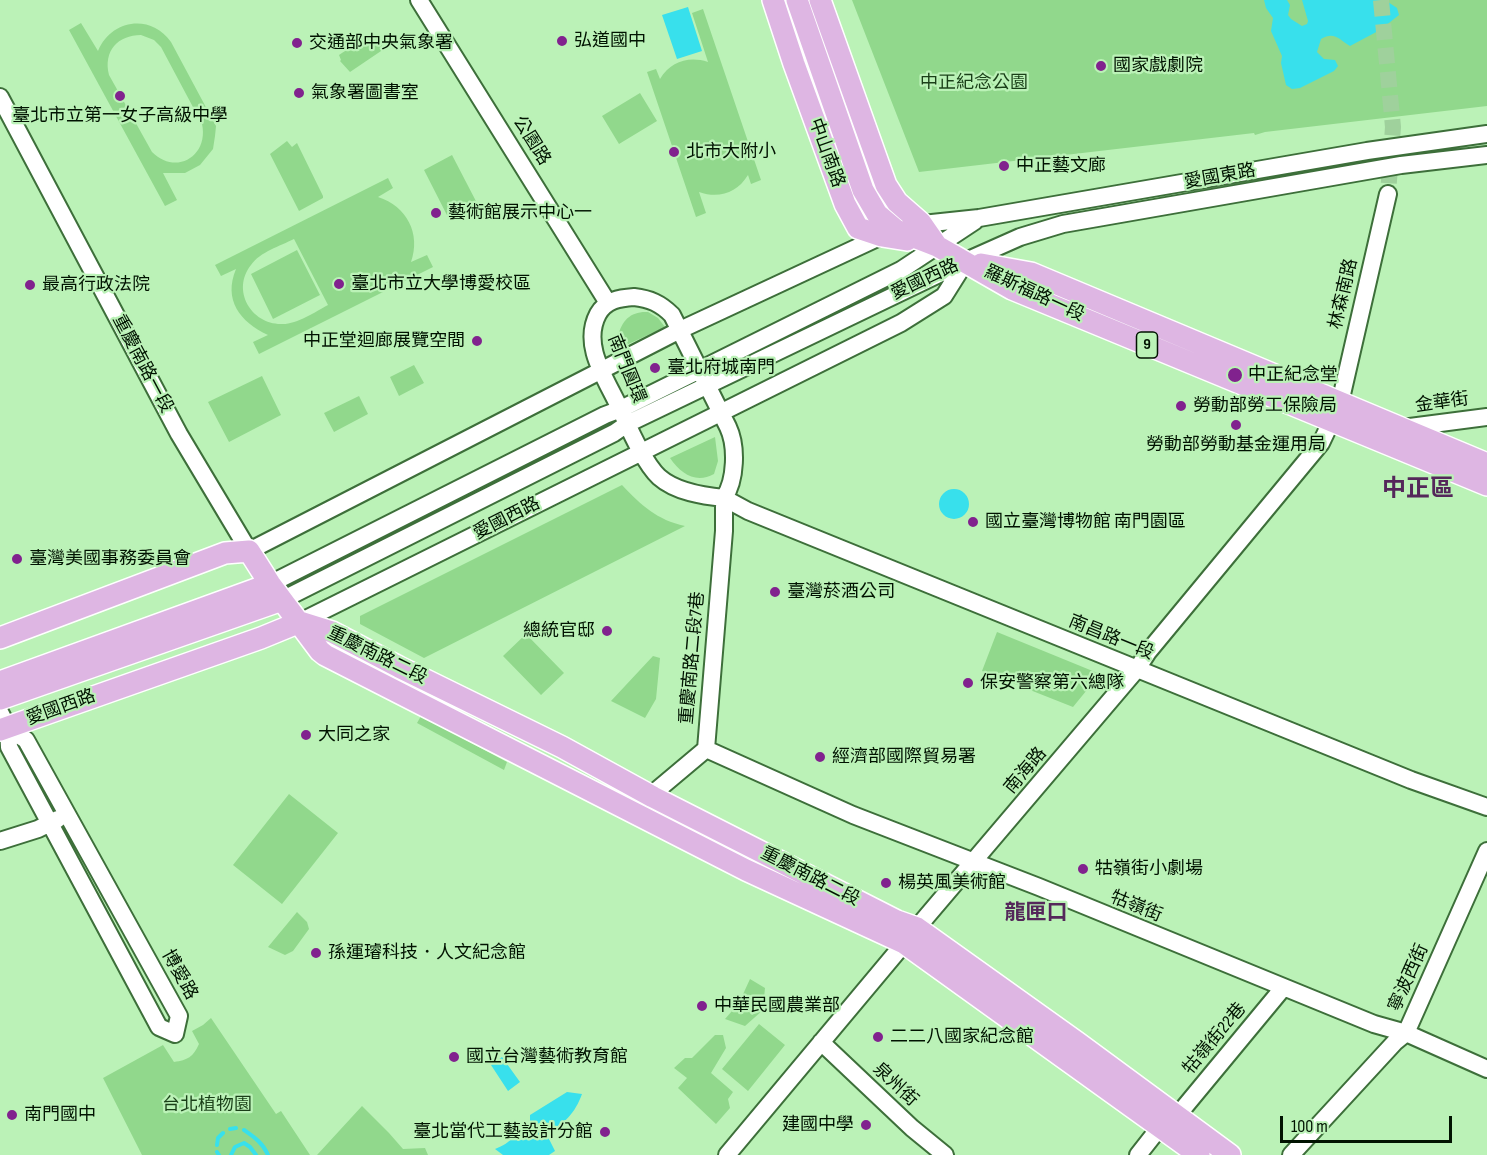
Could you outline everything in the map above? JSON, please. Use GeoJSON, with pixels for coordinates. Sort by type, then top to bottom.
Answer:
{"type":"FeatureCollection","features":[{"type":"Feature","properties":{"kind":"main road","name":"中山南路"},"geometry":{"type":"LineString","coordinates":[[773,0],[845,204],[858,228],[889,233],[937,246],[966,261]]}},
{"type":"Feature","properties":{"kind":"main road","name":"中山南路"},"geometry":{"type":"LineString","coordinates":[[796,0],[863,190],[889,233]]}},
{"type":"Feature","properties":{"kind":"main road","name":"中山南路"},"geometry":{"type":"LineString","coordinates":[[820,0],[886,185],[897,202],[921,223],[937,246]]}},
{"type":"Feature","properties":{"kind":"main road","name":"羅斯福路一段"},"geometry":{"type":"LineString","coordinates":[[966,261],[1031,273],[1336,412],[1487,485]]}},
{"type":"Feature","properties":{"kind":"main road","name":"羅斯福路一段"},"geometry":{"type":"LineString","coordinates":[[1336,412],[1402,428],[1487,464]]}},
{"type":"Feature","properties":{"kind":"main road","name":"重慶南路一段"},"geometry":{"type":"LineString","coordinates":[[249,551],[276,592],[300,622]]}},
{"type":"Feature","properties":{"kind":"main road"},"geometry":{"type":"LineString","coordinates":[[0,638],[225,553],[249,551]]}},
{"type":"Feature","properties":{"kind":"main road","name":"愛國西路"},"geometry":{"type":"LineString","coordinates":[[0,682],[276,592]]}},
{"type":"Feature","properties":{"kind":"main road","name":"愛國西路"},"geometry":{"type":"LineString","coordinates":[[0,699],[276,592]]}},
{"type":"Feature","properties":{"kind":"main road","name":"愛國西路"},"geometry":{"type":"LineString","coordinates":[[3,723],[261,638],[300,622]]}},
{"type":"Feature","properties":{"kind":"main road","name":"重慶南路二段"},"geometry":{"type":"LineString","coordinates":[[300,622],[332,632],[562,747],[653,797],[897,921],[910,936]]}},
{"type":"Feature","properties":{"kind":"main road","name":"重慶南路二段"},"geometry":{"type":"LineString","coordinates":[[300,622],[325,655],[746,870],[910,936],[1078,1043],[1168,1122],[1199,1155]]}},
{"type":"Feature","properties":{"kind":"main road","name":"重慶南路二段"},"geometry":{"type":"LineString","coordinates":[[1168,1122],[1230,1155]]}},
{"type":"Feature","properties":{"kind":"street","name":"公園路"},"geometry":{"type":"LineString","coordinates":[[419,0],[608,303]]}},
{"type":"Feature","properties":{"kind":"street","name":"重慶南路一段"},"geometry":{"type":"LineString","coordinates":[[0,97],[180,434],[249,551]]}},
{"type":"Feature","properties":{"kind":"street","name":"愛國東路"},"geometry":{"type":"LineString","coordinates":[[889,233],[921,223],[979,218],[1367,151],[1487,134]]}},
{"type":"Feature","properties":{"kind":"street","name":"愛國東路"},"geometry":{"type":"LineString","coordinates":[[966,261],[1020,237],[1063,224],[1401,165],[1487,155]]}},
{"type":"Feature","properties":{"kind":"street","name":"林森南路"},"geometry":{"type":"LineString","coordinates":[[1336,412],[1388,194]]}},
{"type":"Feature","properties":{"kind":"street","name":"愛國東路"},"geometry":{"type":"LineString","coordinates":[[937,246],[979,218]]}},
{"type":"Feature","properties":{"kind":"street"},"geometry":{"type":"LineString","coordinates":[[249,551],[680,330],[889,233]]}},
{"type":"Feature","properties":{"kind":"street","name":"愛國西路"},"geometry":{"type":"LineString","coordinates":[[276,592],[605,415],[624,416],[703,377],[901,270],[937,246]]}},
{"type":"Feature","properties":{"kind":"street","name":"愛國西路"},"geometry":{"type":"LineString","coordinates":[[703,377],[966,261]]}},
{"type":"Feature","properties":{"kind":"street","name":"愛國西路"},"geometry":{"type":"LineString","coordinates":[[300,622],[901,323],[944,296],[966,261]]}},
{"type":"Feature","properties":{"kind":"street"},"geometry":{"type":"LineString","coordinates":[[608,303],[620,298],[649,299],[664,306],[672,315],[731,434],[734,456],[728,493],[724,498]]}},
{"type":"Feature","properties":{"kind":"street","name":"南門圓環"},"geometry":{"type":"LineString","coordinates":[[608,303],[601,310],[592,330],[591,340],[602,370],[642,451],[655,471],[672,485],[703,496],[724,498]]}},
{"type":"Feature","properties":{"kind":"street","name":"南海路"},"geometry":{"type":"LineString","coordinates":[[727,1155],[1137,669],[1148,652],[1321,443],[1336,412]]}},
{"type":"Feature","properties":{"kind":"street","name":"金華街"},"geometry":{"type":"LineString","coordinates":[[1402,428],[1487,417]]}},
{"type":"Feature","properties":{"kind":"street","name":"南昌路一段"},"geometry":{"type":"LineString","coordinates":[[724,498],[748,512],[1402,777],[1487,807]]}},
{"type":"Feature","properties":{"kind":"street","name":"重慶南路二段7巷"},"geometry":{"type":"LineString","coordinates":[[653,797],[656,791],[706,749],[724,498]]}},
{"type":"Feature","properties":{"kind":"street","name":"博愛路"},"geometry":{"type":"LineString","coordinates":[[3,723],[26,740],[179,1016],[175,1034],[159,1027],[9,747],[3,723]]}},
{"type":"Feature","properties":{"kind":"street","name":"牯嶺街"},"geometry":{"type":"LineString","coordinates":[[706,749],[853,815],[1374,1024],[1406,1033],[1487,1070]]}},
{"type":"Feature","properties":{"kind":"street"},"geometry":{"type":"LineString","coordinates":[[0,842],[67,814]]}},
{"type":"Feature","properties":{"kind":"street","name":"寧波西街"},"geometry":{"type":"LineString","coordinates":[[1291,1155],[1395,1042],[1406,1033],[1487,851]]}},
{"type":"Feature","properties":{"kind":"street","name":"牯嶺街22巷"},"geometry":{"type":"LineString","coordinates":[[1137,1155],[1283,988]]}},
{"type":"Feature","properties":{"kind":"street","name":"泉州街"},"geometry":{"type":"LineString","coordinates":[[821,1042],[912,1128],[945,1155]]}},
{"type":"Feature","properties":{"kind":"green space","name":"中正紀念公園"},"geometry":{"type":"Polygon","coordinates":[[[852,0],[1487,0],[1487,106],[1255,135],[1254,133],[919,172],[852,0]]]}},
{"type":"Feature","properties":{"kind":"green space"},"geometry":{"type":"Polygon","coordinates":[[[703,9],[761,180],[751,184],[748,175],[739,186],[727,193],[714,195],[699,192],[706,213],[696,217],[647,72],[656,69],[660,79],[669,68],[681,61],[708,62],[692,13],[703,9]]]}},
{"type":"Feature","properties":{"kind":"green space"},"geometry":{"type":"Polygon","coordinates":[[[81,23],[98,51],[112,32],[132,24],[153,27],[171,42],[216,126],[213,149],[200,165],[185,173],[163,173],[177,200],[165,206],[69,30],[81,23]],[[141,35],[119,41],[110,52],[109,75],[152,152],[161,159],[180,162],[189,159],[201,145],[202,124],[161,47],[154,40],[141,35]]]}},
{"type":"Feature","properties":{"kind":"green space"},"geometry":{"type":"Polygon","coordinates":[[[373,32],[384,49],[350,72],[340,61],[339,55],[373,32]]]}},
{"type":"Feature","properties":{"kind":"green space"},"geometry":{"type":"Polygon","coordinates":[[[640,93],[657,121],[619,144],[602,116],[640,93]]]}},
{"type":"Feature","properties":{"kind":"green space"},"geometry":{"type":"Polygon","coordinates":[[[287,141],[292,147],[297,143],[323,196],[299,211],[270,154],[287,141]]]}},
{"type":"Feature","properties":{"kind":"green space"},"geometry":{"type":"Polygon","coordinates":[[[452,155],[479,207],[450,221],[424,170],[452,155]]]}},
{"type":"Feature","properties":{"kind":"green space"},"geometry":{"type":"Polygon","coordinates":[[[388,178],[393,188],[378,197],[397,207],[409,222],[414,241],[411,262],[427,255],[433,267],[259,354],[253,342],[268,335],[249,324],[237,309],[232,291],[232,280],[236,269],[221,276],[215,265],[388,178]],[[294,239],[260,256],[245,275],[243,285],[247,304],[253,312],[270,322],[287,324],[305,318],[328,305],[294,239]]]}},
{"type":"Feature","properties":{"kind":"green space"},"geometry":{"type":"Polygon","coordinates":[[[297,250],[320,295],[273,319],[251,274],[297,250]]]}},
{"type":"Feature","properties":{"kind":"green space"},"geometry":{"type":"Polygon","coordinates":[[[648,312],[658,318],[665,327],[622,347],[618,336],[622,325],[632,315],[648,312]]]}},
{"type":"Feature","properties":{"kind":"green space"},"geometry":{"type":"Polygon","coordinates":[[[414,365],[424,383],[399,396],[390,377],[414,365]]]}},
{"type":"Feature","properties":{"kind":"green space"},"geometry":{"type":"Polygon","coordinates":[[[262,376],[281,415],[229,442],[208,402],[262,376]]]}},
{"type":"Feature","properties":{"kind":"green space"},"geometry":{"type":"Polygon","coordinates":[[[359,396],[368,414],[334,432],[324,413],[359,396]]]}},
{"type":"Feature","properties":{"kind":"green space"},"geometry":{"type":"Polygon","coordinates":[[[715,437],[718,461],[714,474],[701,478],[689,476],[670,458],[715,437]]]}},
{"type":"Feature","properties":{"kind":"green space"},"geometry":{"type":"Polygon","coordinates":[[[622,485],[650,511],[666,520],[685,526],[424,658],[360,624],[360,616],[622,485]]]}},
{"type":"Feature","properties":{"kind":"green space"},"geometry":{"type":"Polygon","coordinates":[[[997,632],[1100,674],[1073,707],[982,671],[997,632]]]}},
{"type":"Feature","properties":{"kind":"green space"},"geometry":{"type":"Polygon","coordinates":[[[526,634],[564,673],[541,695],[503,656],[526,634]]]}},
{"type":"Feature","properties":{"kind":"green space"},"geometry":{"type":"Polygon","coordinates":[[[653,656],[660,658],[656,699],[645,718],[611,701],[653,656]]]}},
{"type":"Feature","properties":{"kind":"green space"},"geometry":{"type":"Polygon","coordinates":[[[421,716],[507,762],[504,770],[417,723],[421,716]]]}},
{"type":"Feature","properties":{"kind":"green space"},"geometry":{"type":"Polygon","coordinates":[[[289,794],[338,833],[282,904],[233,865],[289,794]]]}},
{"type":"Feature","properties":{"kind":"green space"},"geometry":{"type":"Polygon","coordinates":[[[297,912],[307,922],[309,929],[293,951],[285,955],[268,947],[297,912]]]}},
{"type":"Feature","properties":{"kind":"green space"},"geometry":{"type":"Polygon","coordinates":[[[750,979],[765,988],[763,1010],[745,1026],[725,1019],[739,1003],[750,979]]]}},
{"type":"Feature","properties":{"kind":"green space","name":"台北植物園"},"geometry":{"type":"Polygon","coordinates":[[[211,1018],[276,1114],[281,1111],[310,1155],[142,1155],[103,1078],[163,1045],[174,1062],[186,1059],[195,1052],[199,1044],[192,1031],[211,1018]]]}},
{"type":"Feature","properties":{"kind":"green space"},"geometry":{"type":"Polygon","coordinates":[[[759,1024],[785,1045],[748,1091],[722,1069],[759,1024]]]}},
{"type":"Feature","properties":{"kind":"green space"},"geometry":{"type":"Polygon","coordinates":[[[715,1035],[723,1035],[726,1048],[711,1073],[733,1092],[728,1099],[730,1108],[716,1124],[678,1088],[687,1078],[674,1068],[685,1058],[692,1058],[715,1035]]]}},
{"type":"Feature","properties":{"kind":"green space"},"geometry":{"type":"Polygon","coordinates":[[[362,1106],[403,1149],[425,1148],[428,1155],[317,1155],[362,1106]]]}},
{"type":"Feature","properties":{"kind":"water"},"geometry":{"type":"Polygon","coordinates":[[[1264,0],[1287,0],[1290,5],[1288,15],[1302,26],[1308,21],[1302,0],[1385,0],[1397,8],[1399,15],[1380,30],[1350,46],[1333,36],[1321,39],[1317,52],[1324,59],[1335,60],[1338,66],[1334,71],[1300,88],[1292,89],[1286,85],[1281,63],[1282,56],[1271,31],[1273,18],[1264,0]]]}},
{"type":"Feature","properties":{"kind":"water"},"geometry":{"type":"Polygon","coordinates":[[[688,7],[702,51],[677,59],[662,15],[688,7]]]}},
{"type":"Feature","properties":{"kind":"water"},"geometry":{"type":"Polygon","coordinates":[[[954,489],[965,493],[969,504],[965,515],[954,519],[943,515],[939,504],[943,493],[954,489]]]}},
{"type":"Feature","properties":{"kind":"water"},"geometry":{"type":"Polygon","coordinates":[[[502,1057],[520,1082],[508,1091],[491,1065],[502,1057]]]}},
{"type":"Feature","properties":{"kind":"water"},"geometry":{"type":"Polygon","coordinates":[[[567,1092],[582,1094],[568,1117],[559,1126],[546,1133],[555,1151],[549,1155],[503,1155],[495,1149],[530,1128],[530,1115],[567,1092]]]}},
{"type":"Feature","properties":{"kind":"waterway"},"geometry":{"type":"LineString","coordinates":[[230,1129],[236,1128]]}},
{"type":"Feature","properties":{"kind":"waterway"},"geometry":{"type":"LineString","coordinates":[[244,1130],[261,1144],[268,1155]]}},
{"type":"Feature","properties":{"kind":"waterway"},"geometry":{"type":"LineString","coordinates":[[217,1145],[218,1138],[223,1133]]}},
{"type":"Feature","properties":{"kind":"waterway"},"geometry":{"type":"LineString","coordinates":[[231,1155],[235,1147],[244,1143],[256,1155]]}},
{"type":"Feature","properties":{"kind":"tunnel"},"geometry":{"type":"LineString","coordinates":[[1381,0],[1393,127],[1388,194]]}},
{"type":"Feature","properties":{"kind":"place","name":"弘道國中"},"geometry":{"type":"Point","coordinates":[562,41]}},
{"type":"Feature","properties":{"kind":"place","name":"交通部中央氣象署"},"geometry":{"type":"Point","coordinates":[297,43]}},
{"type":"Feature","properties":{"kind":"place","name":"國家戲劇院"},"geometry":{"type":"Point","coordinates":[1101,66]}},
{"type":"Feature","properties":{"kind":"place","name":"氣象署圖書室"},"geometry":{"type":"Point","coordinates":[299,93]}},
{"type":"Feature","properties":{"kind":"place","name":"臺北市立第一女子高級中學"},"geometry":{"type":"Point","coordinates":[120,96]}},
{"type":"Feature","properties":{"kind":"place","name":"北市大附小"},"geometry":{"type":"Point","coordinates":[674,152]}},
{"type":"Feature","properties":{"kind":"place","name":"中正藝文廊"},"geometry":{"type":"Point","coordinates":[1004,166]}},
{"type":"Feature","properties":{"kind":"place","name":"藝術館展示中心一"},"geometry":{"type":"Point","coordinates":[436,213]}},
{"type":"Feature","properties":{"kind":"place","name":"臺北市立大學博愛校區"},"geometry":{"type":"Point","coordinates":[339,284]}},
{"type":"Feature","properties":{"kind":"place","name":"最高行政法院"},"geometry":{"type":"Point","coordinates":[30,285]}},
{"type":"Feature","properties":{"kind":"place","name":"中正堂迴廊展覽空間"},"geometry":{"type":"Point","coordinates":[477,341]}},
{"type":"Feature","properties":{"kind":"place","name":"臺北府城南門"},"geometry":{"type":"Point","coordinates":[655,368]}},
{"type":"Feature","properties":{"kind":"place","name":"中正紀念堂"},"geometry":{"type":"Point","coordinates":[1235,375]}},
{"type":"Feature","properties":{"kind":"place","name":"勞動部勞工保險局"},"geometry":{"type":"Point","coordinates":[1181,406]}},
{"type":"Feature","properties":{"kind":"place","name":"勞動部勞動基金運用局"},"geometry":{"type":"Point","coordinates":[1236,425]}},
{"type":"Feature","properties":{"kind":"place","name":"國立臺灣博物館 南門園區"},"geometry":{"type":"Point","coordinates":[973,522]}},
{"type":"Feature","properties":{"kind":"place","name":"臺灣美國事務委員會"},"geometry":{"type":"Point","coordinates":[17,559]}},
{"type":"Feature","properties":{"kind":"place","name":"臺灣菸酒公司"},"geometry":{"type":"Point","coordinates":[775,592]}},
{"type":"Feature","properties":{"kind":"place","name":"總統官邸"},"geometry":{"type":"Point","coordinates":[607,631]}},
{"type":"Feature","properties":{"kind":"place","name":"保安警察第六總隊"},"geometry":{"type":"Point","coordinates":[968,683]}},
{"type":"Feature","properties":{"kind":"place","name":"大同之家"},"geometry":{"type":"Point","coordinates":[306,735]}},
{"type":"Feature","properties":{"kind":"place","name":"經濟部國際貿易署"},"geometry":{"type":"Point","coordinates":[820,757]}},
{"type":"Feature","properties":{"kind":"place","name":"牯嶺街小劇場"},"geometry":{"type":"Point","coordinates":[1083,869]}},
{"type":"Feature","properties":{"kind":"place","name":"楊英風美術館"},"geometry":{"type":"Point","coordinates":[886,883]}},
{"type":"Feature","properties":{"kind":"place","name":"孫運璿科技．人文紀念館"},"geometry":{"type":"Point","coordinates":[316,953]}},
{"type":"Feature","properties":{"kind":"place","name":"中華民國農業部"},"geometry":{"type":"Point","coordinates":[702,1006]}},
{"type":"Feature","properties":{"kind":"place","name":"二二八國家紀念館"},"geometry":{"type":"Point","coordinates":[878,1037]}},
{"type":"Feature","properties":{"kind":"place","name":"國立台灣藝術教育館"},"geometry":{"type":"Point","coordinates":[454,1057]}},
{"type":"Feature","properties":{"kind":"place","name":"南門國中"},"geometry":{"type":"Point","coordinates":[12,1115]}},
{"type":"Feature","properties":{"kind":"place","name":"建國中學"},"geometry":{"type":"Point","coordinates":[866,1125]}},
{"type":"Feature","properties":{"kind":"place","name":"臺北當代工藝設計分館"},"geometry":{"type":"Point","coordinates":[605,1132]}},
{"type":"Feature","properties":{"kind":"district","name":"中正區"},"geometry":{"type":"Point","coordinates":[1418,490]}},
{"type":"Feature","properties":{"kind":"district","name":"龍匣口"},"geometry":{"type":"Point","coordinates":[1036,914]}}]}
